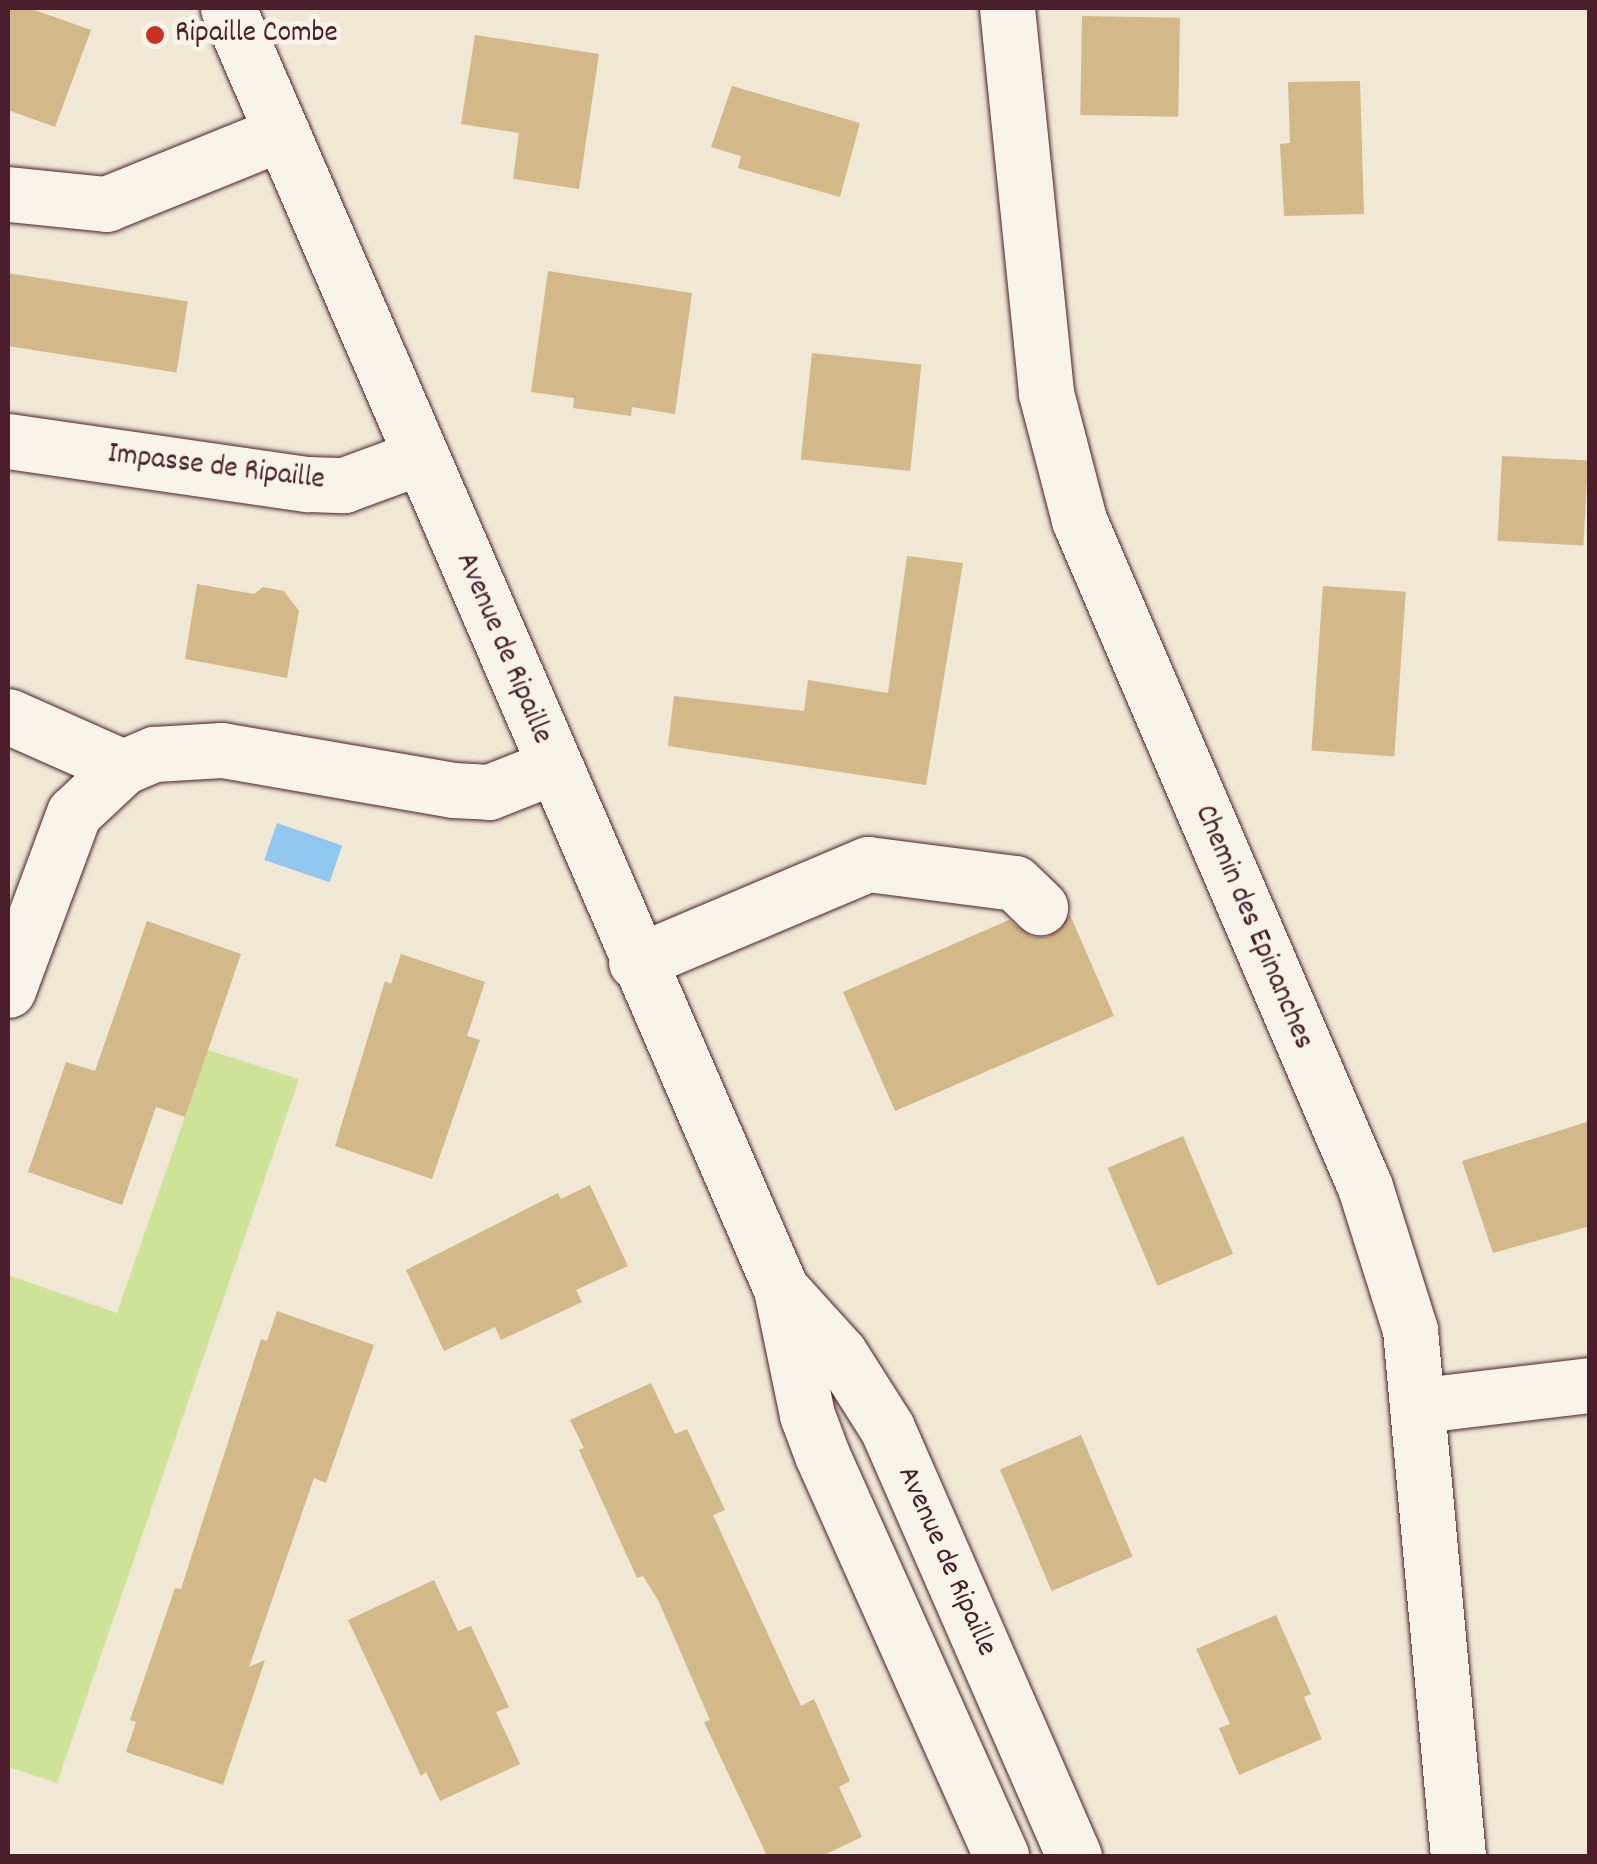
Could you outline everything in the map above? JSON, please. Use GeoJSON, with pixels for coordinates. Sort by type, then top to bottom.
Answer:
{"type":"FeatureCollection","features":[{"type":"Feature","properties":{"kind":"street","name":"Avenue de Ripaille"},"geometry":{"type":"LineString","coordinates":[[228,8],[636,962],[781,1289],[807,1415],[822,1456],[1004,1856]]}},
{"type":"Feature","properties":{"kind":"street","name":"Chemin des Epinanches"},"geometry":{"type":"LineString","coordinates":[[1008,8],[1037,330],[1059,454],[1100,574],[1365,1187],[1410,1330],[1422,1404],[1458,1856]]}},
{"type":"Feature","properties":{"kind":"street"},"geometry":{"type":"LineString","coordinates":[[8,194],[106,204],[282,133]]}},
{"type":"Feature","properties":{"kind":"street","name":"Impasse de Ripaille"},"geometry":{"type":"LineString","coordinates":[[8,441],[308,484],[344,484],[420,458]]}},
{"type":"Feature","properties":{"kind":"street"},"geometry":{"type":"LineString","coordinates":[[8,716],[123,767]]}},
{"type":"Feature","properties":{"kind":"street"},"geometry":{"type":"LineString","coordinates":[[8,990],[74,813],[123,767],[154,754],[222,750],[489,792],[552,767]]}},
{"type":"Feature","properties":{"kind":"street"},"geometry":{"type":"LineString","coordinates":[[636,962],[868,864],[1015,883],[1040,907]]}},
{"type":"Feature","properties":{"kind":"street","name":"Avenue de Ripaille"},"geometry":{"type":"LineString","coordinates":[[781,1289],[848,1366],[887,1428],[1067,1840]]}},
{"type":"Feature","properties":{"kind":"street"},"geometry":{"type":"LineString","coordinates":[[1422,1404],[1590,1384]]}},
{"type":"Feature","properties":{"kind":"street"},"geometry":{"type":"LineString","coordinates":[[1004,1856],[1067,1840]]}},
{"type":"Feature","properties":{"kind":"green space"},"geometry":{"type":"Polygon","coordinates":[[[208,1050],[299,1079],[57,1783],[8,1767],[8,1275],[117,1313],[208,1050]]]}},
{"type":"Feature","properties":{"kind":"water"},"geometry":{"type":"Polygon","coordinates":[[[277,823],[342,845],[330,882],[264,860],[277,823]]]}},
{"type":"Feature","properties":{"kind":"building"},"geometry":{"type":"Polygon","coordinates":[[[8,8],[29,8],[91,30],[55,127],[8,110],[8,8]]]}},
{"type":"Feature","properties":{"kind":"building"},"geometry":{"type":"Polygon","coordinates":[[[1082,16],[1180,18],[1178,117],[1080,115],[1082,16]]]}},
{"type":"Feature","properties":{"kind":"building"},"geometry":{"type":"Polygon","coordinates":[[[475,35],[599,54],[579,189],[513,179],[519,133],[461,124],[475,35]]]}},
{"type":"Feature","properties":{"kind":"building"},"geometry":{"type":"Polygon","coordinates":[[[1360,81],[1364,214],[1284,216],[1280,144],[1290,143],[1288,82],[1360,81]]]}},
{"type":"Feature","properties":{"kind":"building"},"geometry":{"type":"Polygon","coordinates":[[[732,86],[860,123],[840,197],[738,168],[741,156],[711,147],[732,86]]]}},
{"type":"Feature","properties":{"kind":"building"},"geometry":{"type":"Polygon","coordinates":[[[548,271],[692,293],[675,414],[632,407],[631,416],[573,408],[574,398],[531,392],[548,271]]]}},
{"type":"Feature","properties":{"kind":"building"},"geometry":{"type":"Polygon","coordinates":[[[8,273],[188,301],[176,373],[8,346],[8,273]]]}},
{"type":"Feature","properties":{"kind":"building"},"geometry":{"type":"Polygon","coordinates":[[[812,353],[921,364],[910,471],[801,459],[812,353]]]}},
{"type":"Feature","properties":{"kind":"building"},"geometry":{"type":"Polygon","coordinates":[[[1502,456],[1588,461],[1583,545],[1498,541],[1502,456]]]}},
{"type":"Feature","properties":{"kind":"building"},"geometry":{"type":"Polygon","coordinates":[[[907,556],[963,563],[926,785],[668,746],[674,696],[804,711],[808,680],[888,693],[907,556]]]}},
{"type":"Feature","properties":{"kind":"building"},"geometry":{"type":"Polygon","coordinates":[[[197,584],[254,594],[263,587],[284,591],[299,611],[287,678],[185,659],[197,584]]]}},
{"type":"Feature","properties":{"kind":"building"},"geometry":{"type":"Polygon","coordinates":[[[1323,586],[1406,592],[1394,756],[1311,751],[1323,586]]]}},
{"type":"Feature","properties":{"kind":"building"},"geometry":{"type":"Polygon","coordinates":[[[1070,915],[1114,1016],[895,1111],[843,992],[1009,920],[1032,937],[1048,937],[1070,915]]]}},
{"type":"Feature","properties":{"kind":"building"},"geometry":{"type":"Polygon","coordinates":[[[147,921],[241,954],[185,1117],[156,1107],[122,1205],[28,1172],[66,1062],[95,1071],[147,921]]]}},
{"type":"Feature","properties":{"kind":"building"},"geometry":{"type":"Polygon","coordinates":[[[401,954],[485,982],[467,1036],[480,1040],[432,1179],[335,1146],[385,981],[391,984],[401,954]]]}},
{"type":"Feature","properties":{"kind":"building"},"geometry":{"type":"Polygon","coordinates":[[[1590,1121],[1590,1226],[1493,1253],[1462,1161],[1590,1121]]]}},
{"type":"Feature","properties":{"kind":"building"},"geometry":{"type":"Polygon","coordinates":[[[1183,1136],[1233,1254],[1158,1286],[1108,1168],[1183,1136]]]}},
{"type":"Feature","properties":{"kind":"building"},"geometry":{"type":"Polygon","coordinates":[[[590,1185],[628,1266],[576,1290],[582,1302],[501,1340],[495,1327],[444,1351],[406,1270],[558,1193],[561,1199],[590,1185]]]}},
{"type":"Feature","properties":{"kind":"building"},"geometry":{"type":"Polygon","coordinates":[[[277,1311],[374,1345],[326,1483],[314,1478],[249,1667],[265,1660],[223,1785],[126,1752],[136,1722],[130,1720],[175,1588],[181,1589],[261,1339],[267,1341],[277,1311]]]}},
{"type":"Feature","properties":{"kind":"building"},"geometry":{"type":"Polygon","coordinates":[[[651,1383],[675,1434],[687,1429],[725,1510],[713,1515],[801,1706],[814,1699],[850,1781],[839,1787],[862,1837],[822,1856],[767,1856],[704,1722],[710,1720],[659,1602],[643,1576],[637,1578],[579,1450],[584,1448],[570,1420],[651,1383]]]}},
{"type":"Feature","properties":{"kind":"building"},"geometry":{"type":"Polygon","coordinates":[[[1081,1435],[1133,1557],[1052,1591],[1000,1469],[1081,1435]]]}},
{"type":"Feature","properties":{"kind":"building"},"geometry":{"type":"Polygon","coordinates":[[[434,1580],[458,1631],[471,1626],[509,1707],[496,1712],[520,1764],[440,1801],[426,1772],[421,1776],[348,1620],[434,1580]]]}},
{"type":"Feature","properties":{"kind":"building"},"geometry":{"type":"Polygon","coordinates":[[[1276,1615],[1311,1694],[1304,1697],[1322,1739],[1239,1775],[1219,1728],[1230,1724],[1196,1649],[1276,1615]]]}},
{"type":"Feature","properties":{"kind":"place","name":"Ripaille Combe"},"geometry":{"type":"Point","coordinates":[155,35]}}]}
